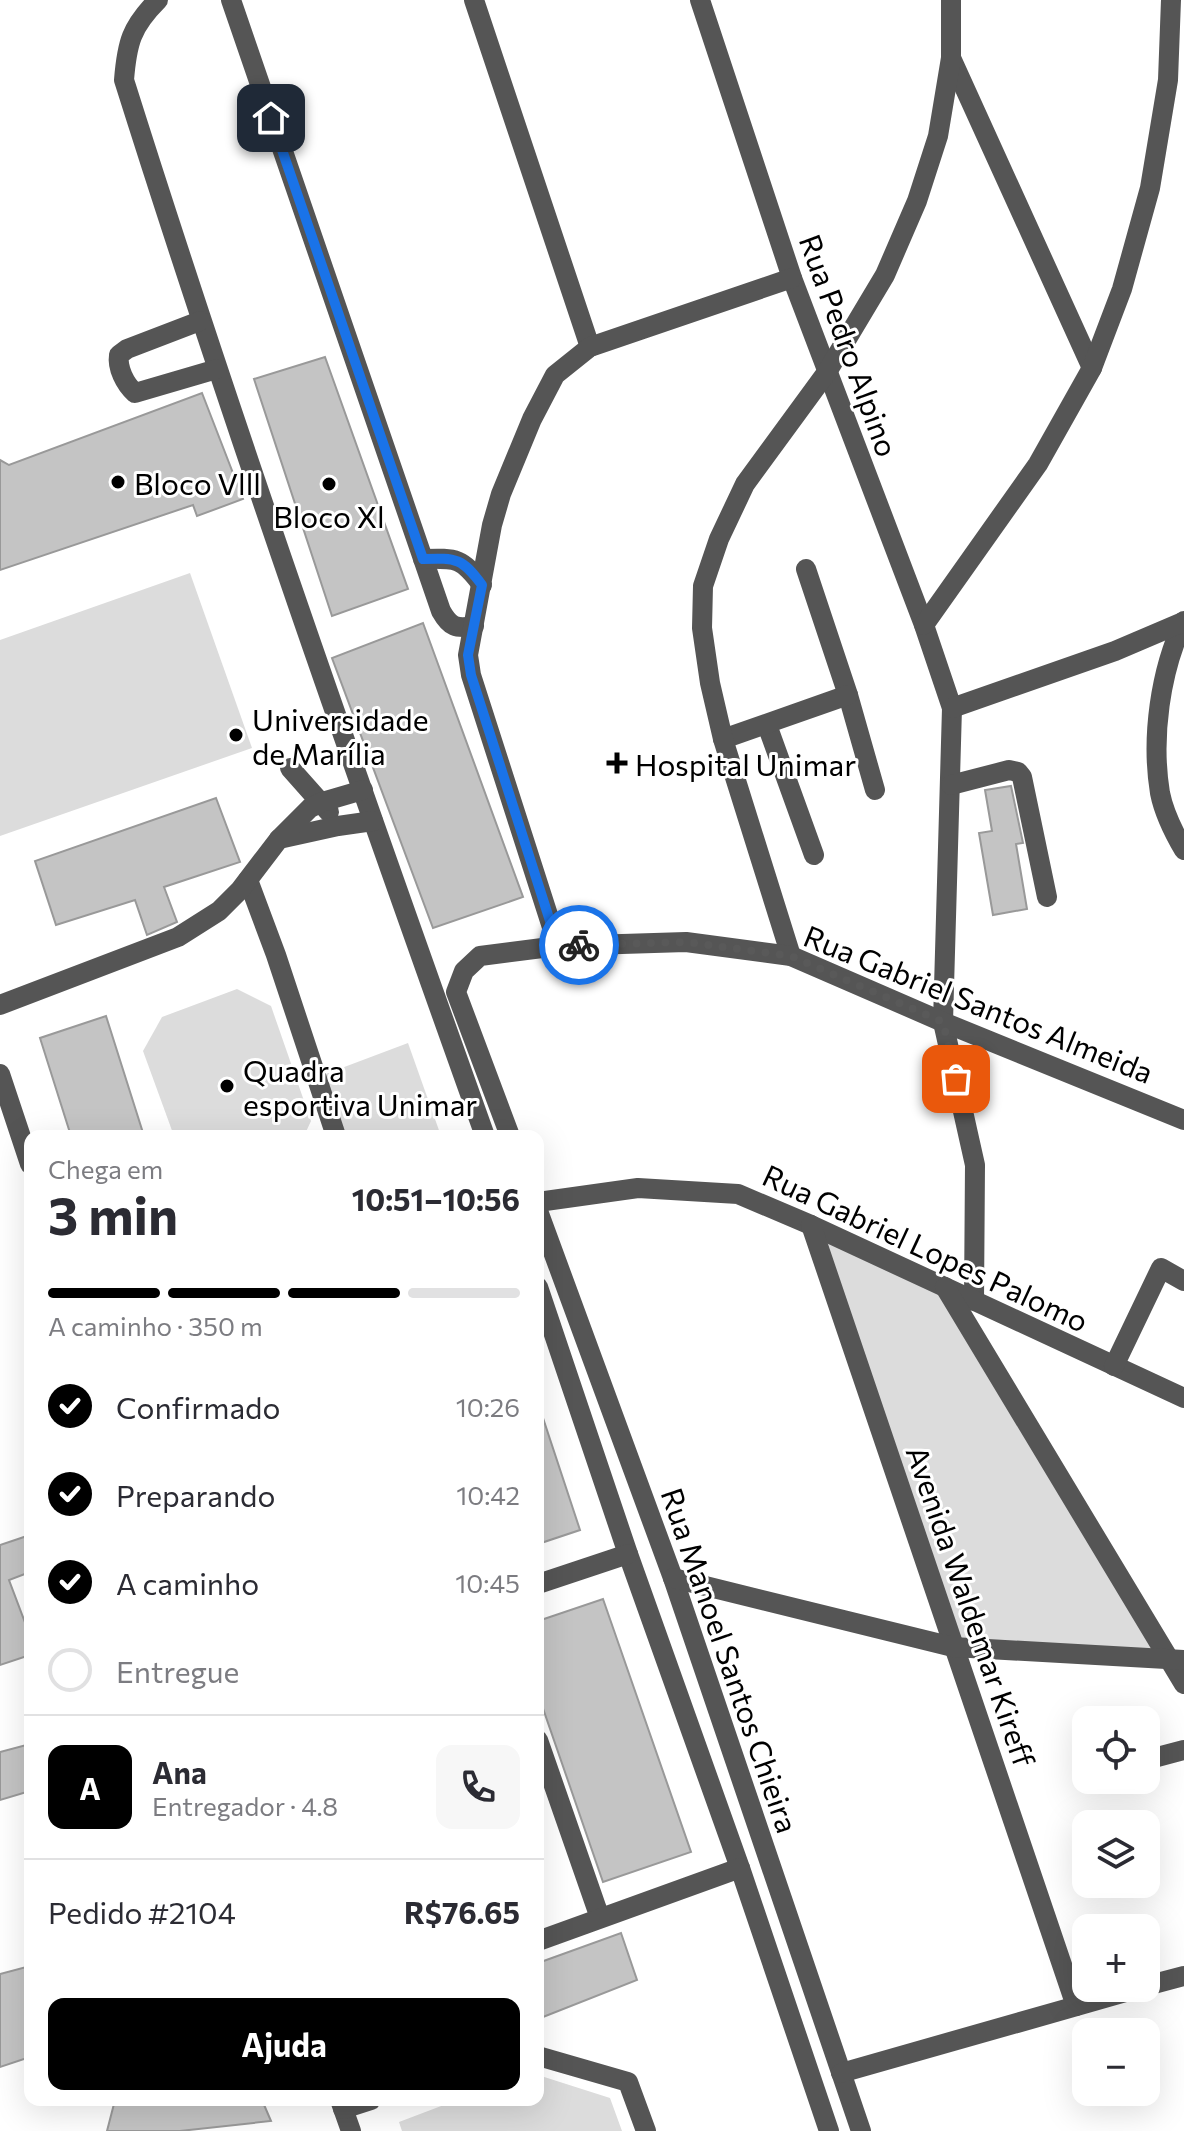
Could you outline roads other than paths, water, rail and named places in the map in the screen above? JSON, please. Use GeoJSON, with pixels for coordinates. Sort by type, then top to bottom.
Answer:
{"type":"FeatureCollection","features":[{"type":"Feature","properties":{"kind":"street"},"geometry":{"type":"LineString","coordinates":[[158,0],[138,19],[126,52],[124,80],[200,321],[483,1130]]}},
{"type":"Feature","properties":{"kind":"street"},"geometry":{"type":"LineString","coordinates":[[231,0],[448,625],[458,629],[474,626]]}},
{"type":"Feature","properties":{"kind":"street"},"geometry":{"type":"LineString","coordinates":[[474,0],[590,347]]}},
{"type":"Feature","properties":{"kind":"street","name":"Rua Pedro Alpino"},"geometry":{"type":"LineString","coordinates":[[700,0],[792,278],[924,625],[952,708],[943,1022],[975,1165],[974,1301]]}},
{"type":"Feature","properties":{"kind":"street"},"geometry":{"type":"LineString","coordinates":[[791,956],[723,739],[702,628],[703,586],[719,539],[745,484],[827,372],[885,275],[917,201],[938,136],[951,58],[951,0]]}},
{"type":"Feature","properties":{"kind":"street"},"geometry":{"type":"LineString","coordinates":[[924,625],[1038,464],[1092,368],[1122,289],[1150,188],[1168,80],[1171,0]]}},
{"type":"Feature","properties":{"kind":"street"},"geometry":{"type":"LineString","coordinates":[[951,58],[1092,368]]}},
{"type":"Feature","properties":{"kind":"street"},"geometry":{"type":"LineString","coordinates":[[508,1130],[456,992],[464,971],[480,956],[558,946],[471,675],[468,655],[492,525],[501,494],[532,419],[555,375],[590,347],[792,278]]}},
{"type":"Feature","properties":{"kind":"street"},"geometry":{"type":"LineString","coordinates":[[200,321],[127,349],[119,355],[117,363],[129,388],[135,393],[217,369]]}},
{"type":"Feature","properties":{"kind":"street"},"geometry":{"type":"LineString","coordinates":[[423,559],[445,558],[464,563],[482,585]]}},
{"type":"Feature","properties":{"kind":"street"},"geometry":{"type":"LineString","coordinates":[[806,569],[848,695],[875,790]]}},
{"type":"Feature","properties":{"kind":"street"},"geometry":{"type":"LineString","coordinates":[[952,708],[1115,651],[1183,622]]}},
{"type":"Feature","properties":{"kind":"street"},"geometry":{"type":"LineString","coordinates":[[1183,622],[1167,669],[1157,740],[1160,794],[1172,829],[1184,850]]}},
{"type":"Feature","properties":{"kind":"street"},"geometry":{"type":"LineString","coordinates":[[723,739],[848,695]]}},
{"type":"Feature","properties":{"kind":"street"},"geometry":{"type":"LineString","coordinates":[[767,725],[814,855]]}},
{"type":"Feature","properties":{"kind":"street"},"geometry":{"type":"LineString","coordinates":[[290,768],[322,802],[338,826]]}},
{"type":"Feature","properties":{"kind":"street"},"geometry":{"type":"LineString","coordinates":[[951,785],[1009,770],[1018,772],[1022,777],[1047,897]]}},
{"type":"Feature","properties":{"kind":"street"},"geometry":{"type":"LineString","coordinates":[[0,1005],[178,937],[219,911],[248,880],[279,839],[310,808],[363,790]]}},
{"type":"Feature","properties":{"kind":"street"},"geometry":{"type":"LineString","coordinates":[[279,839],[373,821]]}},
{"type":"Feature","properties":{"kind":"street"},"geometry":{"type":"LineString","coordinates":[[248,880],[334,1130]]}},
{"type":"Feature","properties":{"kind":"street","name":"Rua Gabriel Santos Almeida"},"geometry":{"type":"LineString","coordinates":[[558,946],[686,942],[791,956],[1184,1120]]}},
{"type":"Feature","properties":{"kind":"street"},"geometry":{"type":"LineString","coordinates":[[0,1074],[24,1146]]}},
{"type":"Feature","properties":{"kind":"street","name":"Rua Gabriel Lopes Palomo"},"geometry":{"type":"LineString","coordinates":[[544,1201],[638,1188],[738,1194],[1184,1398]]}},
{"type":"Feature","properties":{"kind":"street","name":"Avenida Waldemar Kireff"},"geometry":{"type":"LineString","coordinates":[[811,1225],[1076,2006]]}},
{"type":"Feature","properties":{"kind":"street","name":"Rua Manoel Santos Chieira"},"geometry":{"type":"LineString","coordinates":[[544,1227],[673,1578],[861,2131]]}},
{"type":"Feature","properties":{"kind":"street"},"geometry":{"type":"LineString","coordinates":[[1114,1366],[1161,1268],[1184,1281]]}},
{"type":"Feature","properties":{"kind":"street"},"geometry":{"type":"LineString","coordinates":[[945,1287],[1177,1659],[1184,1684]]}},
{"type":"Feature","properties":{"kind":"street"},"geometry":{"type":"LineString","coordinates":[[544,1305],[829,2131]]}},
{"type":"Feature","properties":{"kind":"street"},"geometry":{"type":"LineString","coordinates":[[544,1582],[628,1554]]}},
{"type":"Feature","properties":{"kind":"street"},"geometry":{"type":"LineString","coordinates":[[673,1578],[953,1647],[1177,1659]]}},
{"type":"Feature","properties":{"kind":"street"},"geometry":{"type":"LineString","coordinates":[[1160,1756],[1184,1750]]}},
{"type":"Feature","properties":{"kind":"street"},"geometry":{"type":"LineString","coordinates":[[544,1757],[600,1918]]}},
{"type":"Feature","properties":{"kind":"street"},"geometry":{"type":"LineString","coordinates":[[544,1939],[740,1868]]}},
{"type":"Feature","properties":{"kind":"street"},"geometry":{"type":"LineString","coordinates":[[1160,1982],[1184,1976]]}},
{"type":"Feature","properties":{"kind":"street"},"geometry":{"type":"LineString","coordinates":[[841,2073],[1090,2002]]}},
{"type":"Feature","properties":{"kind":"street"},"geometry":{"type":"LineString","coordinates":[[544,2058],[628,2082],[646,2131]]}},
{"type":"Feature","properties":{"kind":"street"},"geometry":{"type":"LineString","coordinates":[[343,2106],[351,2131]]}},
{"type":"Feature","properties":{"kind":"place","name":"Bloco Vlll"},"geometry":{"type":"Point","coordinates":[118,482]}},
{"type":"Feature","properties":{"kind":"place","name":"Bloco Xl"},"geometry":{"type":"Point","coordinates":[329,484]}},
{"type":"Feature","properties":{"kind":"place","name":"Universidade de Marília"},"geometry":{"type":"Point","coordinates":[236,735]}},
{"type":"Feature","properties":{"kind":"place","name":"Hospital Unimar"},"geometry":{"type":"Point","coordinates":[617,763]}},
{"type":"Feature","properties":{"kind":"place","name":"Quadra esportiva Unimar"},"geometry":{"type":"Point","coordinates":[227,1086]}}]}
